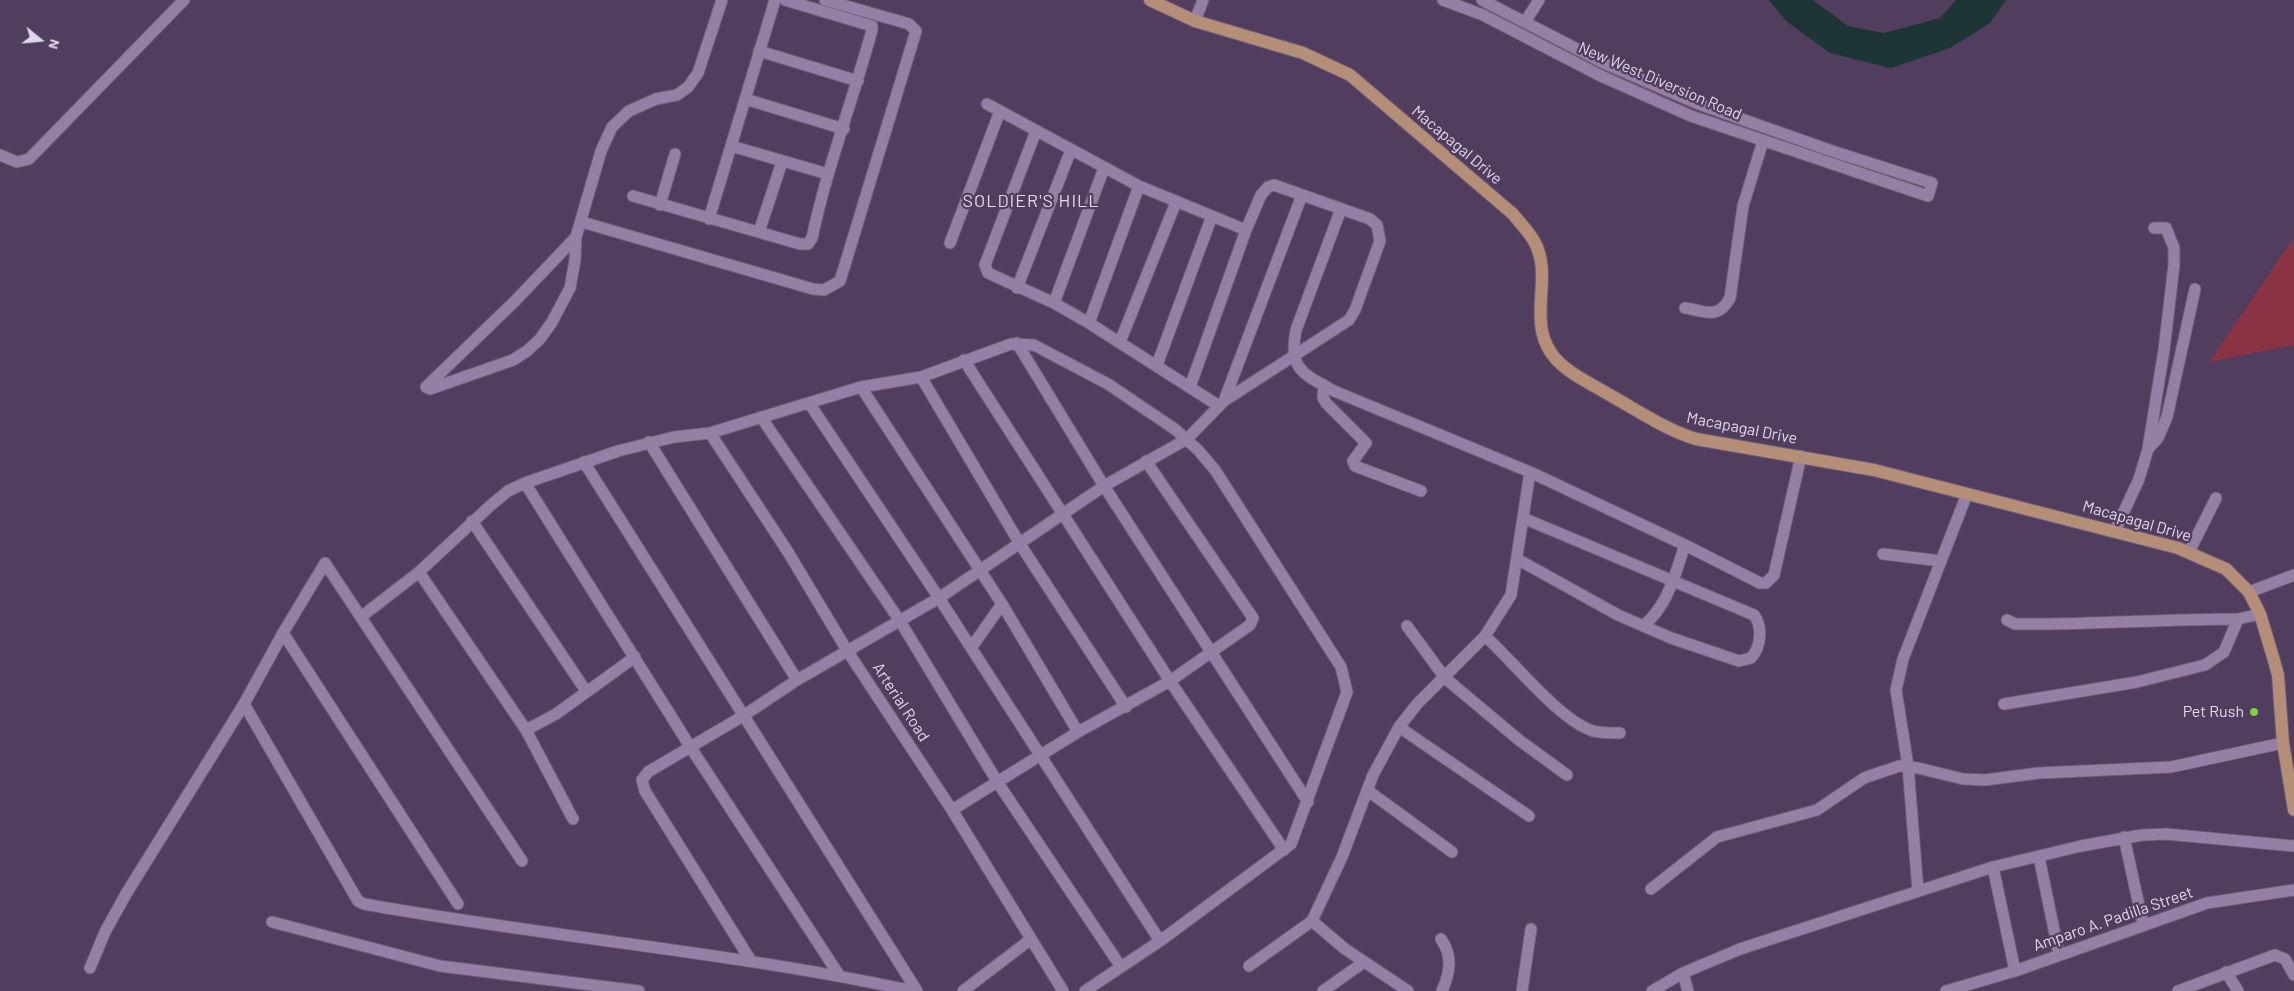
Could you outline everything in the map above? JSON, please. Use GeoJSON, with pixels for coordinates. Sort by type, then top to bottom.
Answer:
{"type":"FeatureCollection","features":[{"type":"Feature","properties":{"kind":"main road","name":"Macapagal Drive"},"geometry":{"type":"LineString","coordinates":[[1150,0],[1195,21],[1304,53],[1350,75],[1513,214],[1534,241],[1540,259],[1543,280],[1540,316],[1547,347],[1556,359],[1574,375],[1679,434],[1696,439],[1874,470],[2115,531],[2189,552],[2226,569],[2249,592],[2260,614],[2278,675],[2284,743],[2294,810]]}},
{"type":"Feature","properties":{"kind":"street"},"geometry":{"type":"LineString","coordinates":[[0,155],[17,162],[29,159],[184,0]]}},
{"type":"Feature","properties":{"kind":"street"},"geometry":{"type":"LineString","coordinates":[[576,237],[515,301],[427,385],[427,389],[513,360],[527,351],[540,338],[552,322],[570,288],[575,260],[576,237],[582,222],[601,152],[612,127],[635,108],[656,100],[677,96],[688,87],[698,73],[722,0]]}},
{"type":"Feature","properties":{"kind":"street"},"geometry":{"type":"LineString","coordinates":[[709,220],[775,0]]}},
{"type":"Feature","properties":{"kind":"street"},"geometry":{"type":"LineString","coordinates":[[633,196],[709,220],[800,244],[808,244],[812,238],[828,174],[844,129],[872,26],[785,0]]}},
{"type":"Feature","properties":{"kind":"street"},"geometry":{"type":"LineString","coordinates":[[582,222],[813,289],[824,290],[840,281],[916,32],[909,24],[825,0]]}},
{"type":"Feature","properties":{"kind":"street"},"geometry":{"type":"LineString","coordinates":[[1195,21],[1203,0]]}},
{"type":"Feature","properties":{"kind":"street","name":"New West Diversion Road"},"geometry":{"type":"LineString","coordinates":[[1443,0],[1492,19],[1567,60],[1691,116],[1928,196],[1932,183],[1696,104],[1606,64],[1482,0]]}},
{"type":"Feature","properties":{"kind":"street"},"geometry":{"type":"LineString","coordinates":[[1525,22],[1539,0]]}},
{"type":"Feature","properties":{"kind":"street"},"geometry":{"type":"LineString","coordinates":[[759,51],[858,81]]}},
{"type":"Feature","properties":{"kind":"street"},"geometry":{"type":"LineString","coordinates":[[746,99],[844,129]]}},
{"type":"Feature","properties":{"kind":"street"},"geometry":{"type":"LineString","coordinates":[[987,104],[1140,186],[1246,230]]}},
{"type":"Feature","properties":{"kind":"street"},"geometry":{"type":"LineString","coordinates":[[950,243],[1000,111]]}},
{"type":"Feature","properties":{"kind":"street"},"geometry":{"type":"LineString","coordinates":[[1036,131],[985,266],[988,273],[1017,288],[1054,303],[1222,404]]}},
{"type":"Feature","properties":{"kind":"street"},"geometry":{"type":"LineString","coordinates":[[1686,308],[1714,313],[1723,310],[1730,298],[1743,206],[1763,141]]}},
{"type":"Feature","properties":{"kind":"street"},"geometry":{"type":"LineString","coordinates":[[731,146],[828,174]]}},
{"type":"Feature","properties":{"kind":"street"},"geometry":{"type":"LineString","coordinates":[[1017,288],[1071,150]]}},
{"type":"Feature","properties":{"kind":"street"},"geometry":{"type":"LineString","coordinates":[[660,205],[675,154]]}},
{"type":"Feature","properties":{"kind":"street"},"geometry":{"type":"LineString","coordinates":[[759,232],[782,162]]}},
{"type":"Feature","properties":{"kind":"street"},"geometry":{"type":"LineString","coordinates":[[1054,303],[1104,168]]}},
{"type":"Feature","properties":{"kind":"street"},"geometry":{"type":"LineString","coordinates":[[751,961],[643,785],[642,780],[648,772],[743,716],[797,680],[939,598],[1104,486],[1187,439],[1222,404],[1293,358],[1352,316],[1380,242],[1377,225],[1370,219],[1274,185],[1268,187],[1261,194],[1246,230],[1190,386]]}},
{"type":"Feature","properties":{"kind":"street"},"geometry":{"type":"LineString","coordinates":[[1089,323],[1140,186]]}},
{"type":"Feature","properties":{"kind":"street"},"geometry":{"type":"LineString","coordinates":[[1222,404],[1302,195]]}},
{"type":"Feature","properties":{"kind":"street"},"geometry":{"type":"LineString","coordinates":[[1120,342],[1176,202]]}},
{"type":"Feature","properties":{"kind":"street"},"geometry":{"type":"LineString","coordinates":[[1342,209],[1296,330],[1293,358],[1308,376],[1324,385],[1530,472],[1685,545],[1754,581],[1766,583],[1770,580],[1780,552],[1801,456]]}},
{"type":"Feature","properties":{"kind":"street"},"geometry":{"type":"LineString","coordinates":[[1157,365],[1212,216]]}},
{"type":"Feature","properties":{"kind":"street"},"geometry":{"type":"LineString","coordinates":[[2115,531],[2139,479],[2148,449],[2164,350],[2174,265],[2174,248],[2168,231],[2162,227],[2154,228]]}},
{"type":"Feature","properties":{"kind":"street"},"geometry":{"type":"LineString","coordinates":[[2148,449],[2158,438],[2167,418],[2195,289]]}},
{"type":"Feature","properties":{"kind":"street"},"geometry":{"type":"LineString","coordinates":[[1017,343],[1104,486],[1308,802]]}},
{"type":"Feature","properties":{"kind":"street"},"geometry":{"type":"LineString","coordinates":[[361,617],[419,572],[472,521],[508,491],[526,483],[584,462],[649,442],[693,433],[710,433],[861,387],[921,377],[964,360],[1017,343],[1034,345],[1045,350],[1108,384],[1187,439],[1215,470],[1341,667],[1347,682],[1347,692],[1342,712],[1291,844],[1160,941],[1085,991]]}},
{"type":"Feature","properties":{"kind":"street"},"geometry":{"type":"LineString","coordinates":[[964,360],[1170,681],[1284,850]]}},
{"type":"Feature","properties":{"kind":"street"},"geometry":{"type":"LineString","coordinates":[[921,377],[1020,544],[1126,707]]}},
{"type":"Feature","properties":{"kind":"street"},"geometry":{"type":"LineString","coordinates":[[1324,385],[1323,398],[1326,403],[1366,443],[1353,461],[1355,466],[1422,491]]}},
{"type":"Feature","properties":{"kind":"street"},"geometry":{"type":"LineString","coordinates":[[861,387],[1002,604],[1078,732]]}},
{"type":"Feature","properties":{"kind":"street"},"geometry":{"type":"LineString","coordinates":[[809,402],[939,598],[1160,941]]}},
{"type":"Feature","properties":{"kind":"street"},"geometry":{"type":"LineString","coordinates":[[761,418],[900,621],[998,782],[1121,967]]}},
{"type":"Feature","properties":{"kind":"street","name":"Arterial Road"},"geometry":{"type":"LineString","coordinates":[[710,433],[788,552],[848,652],[952,810],[1063,991]]}},
{"type":"Feature","properties":{"kind":"street"},"geometry":{"type":"LineString","coordinates":[[649,442],[797,680]]}},
{"type":"Feature","properties":{"kind":"street"},"geometry":{"type":"LineString","coordinates":[[952,810],[1078,732],[1170,681],[1250,625],[1253,618],[1146,461]]}},
{"type":"Feature","properties":{"kind":"street"},"geometry":{"type":"LineString","coordinates":[[584,462],[917,991]]}},
{"type":"Feature","properties":{"kind":"street"},"geometry":{"type":"LineString","coordinates":[[1249,966],[1312,922],[1342,857],[1367,790],[1399,728],[1418,703],[1485,636],[1511,595],[1530,472]]}},
{"type":"Feature","properties":{"kind":"street"},"geometry":{"type":"LineString","coordinates":[[526,483],[691,748],[839,975]]}},
{"type":"Feature","properties":{"kind":"street"},"geometry":{"type":"LineString","coordinates":[[1918,891],[1908,766],[1896,690],[1903,659],[1967,494]]}},
{"type":"Feature","properties":{"kind":"street"},"geometry":{"type":"LineString","coordinates":[[2189,552],[2216,498]]}},
{"type":"Feature","properties":{"kind":"street"},"geometry":{"type":"LineString","coordinates":[[1517,559],[1618,615],[1702,651],[1739,661],[1752,658],[1756,654],[1760,634],[1759,621],[1754,615],[1523,518]]}},
{"type":"Feature","properties":{"kind":"street"},"geometry":{"type":"LineString","coordinates":[[472,521],[586,691]]}},
{"type":"Feature","properties":{"kind":"street"},"geometry":{"type":"LineString","coordinates":[[1642,626],[1659,611],[1685,545]]}},
{"type":"Feature","properties":{"kind":"street"},"geometry":{"type":"LineString","coordinates":[[1883,554],[1941,561]]}},
{"type":"Feature","properties":{"kind":"street"},"geometry":{"type":"LineString","coordinates":[[90,968],[105,932],[126,894],[244,704],[283,633],[325,563],[522,861]]}},
{"type":"Feature","properties":{"kind":"street"},"geometry":{"type":"LineString","coordinates":[[419,572],[526,730],[573,818]]}},
{"type":"Feature","properties":{"kind":"street"},"geometry":{"type":"LineString","coordinates":[[2249,592],[2294,575]]}},
{"type":"Feature","properties":{"kind":"street"},"geometry":{"type":"LineString","coordinates":[[971,648],[1002,604]]}},
{"type":"Feature","properties":{"kind":"street"},"geometry":{"type":"LineString","coordinates":[[2008,620],[2015,624],[2082,624],[2161,619],[2238,619],[2260,614]]}},
{"type":"Feature","properties":{"kind":"street"},"geometry":{"type":"LineString","coordinates":[[2004,704],[2137,682],[2205,665],[2224,652],[2238,619]]}},
{"type":"Feature","properties":{"kind":"street"},"geometry":{"type":"LineString","coordinates":[[1407,626],[1445,678],[1518,740],[1567,775]]}},
{"type":"Feature","properties":{"kind":"street"},"geometry":{"type":"LineString","coordinates":[[283,633],[458,904]]}},
{"type":"Feature","properties":{"kind":"street"},"geometry":{"type":"LineString","coordinates":[[1485,636],[1556,706],[1575,722],[1593,731],[1620,733]]}},
{"type":"Feature","properties":{"kind":"street"},"geometry":{"type":"LineString","coordinates":[[526,730],[556,714],[635,657]]}},
{"type":"Feature","properties":{"kind":"street"},"geometry":{"type":"LineString","coordinates":[[244,704],[358,900],[364,904],[751,961],[839,975],[913,991]]}},
{"type":"Feature","properties":{"kind":"street"},"geometry":{"type":"LineString","coordinates":[[1399,728],[1529,816]]}},
{"type":"Feature","properties":{"kind":"street"},"geometry":{"type":"LineString","coordinates":[[1650,890],[1717,837],[1817,810],[1864,778],[1884,770],[1908,766],[1963,779],[1985,780],[2040,773],[2171,767],[2284,743]]}},
{"type":"Feature","properties":{"kind":"street"},"geometry":{"type":"LineString","coordinates":[[1367,790],[1452,852]]}},
{"type":"Feature","properties":{"kind":"street"},"geometry":{"type":"LineString","coordinates":[[1652,991],[1683,973],[1740,949],[1993,867],[2124,837],[2166,834],[2294,846]]}},
{"type":"Feature","properties":{"kind":"street"},"geometry":{"type":"LineString","coordinates":[[2124,837],[2143,924]]}},
{"type":"Feature","properties":{"kind":"street"},"geometry":{"type":"LineString","coordinates":[[2039,857],[2059,954]]}},
{"type":"Feature","properties":{"kind":"street"},"geometry":{"type":"LineString","coordinates":[[1993,867],[2015,971]]}},
{"type":"Feature","properties":{"kind":"street","name":"Amparo A. Padilla Street"},"geometry":{"type":"LineString","coordinates":[[1946,991],[2015,971],[2206,903],[2294,890]]}},
{"type":"Feature","properties":{"kind":"street"},"geometry":{"type":"LineString","coordinates":[[272,922],[448,968],[639,991]]}},
{"type":"Feature","properties":{"kind":"street"},"geometry":{"type":"LineString","coordinates":[[1312,922],[1364,962],[1408,991]]}},
{"type":"Feature","properties":{"kind":"street"},"geometry":{"type":"LineString","coordinates":[[1522,991],[1531,929]]}},
{"type":"Feature","properties":{"kind":"street"},"geometry":{"type":"LineString","coordinates":[[964,991],[1031,939]]}},
{"type":"Feature","properties":{"kind":"street"},"geometry":{"type":"LineString","coordinates":[[1441,940],[1450,955],[1450,968],[1442,991]]}},
{"type":"Feature","properties":{"kind":"street"},"geometry":{"type":"LineString","coordinates":[[2178,991],[2275,954],[2285,959],[2294,976]]}},
{"type":"Feature","properties":{"kind":"street"},"geometry":{"type":"LineString","coordinates":[[1323,991],[1364,962]]}},
{"type":"Feature","properties":{"kind":"street"},"geometry":{"type":"LineString","coordinates":[[2226,972],[2238,991]]}},
{"type":"Feature","properties":{"kind":"street"},"geometry":{"type":"LineString","coordinates":[[1683,973],[1688,991]]}},
{"type":"Feature","properties":{"kind":"shaded area"},"geometry":{"type":"Polygon","coordinates":[[[1769,0],[1813,0],[1848,26],[1884,33],[1940,18],[1956,0],[2006,0],[1990,23],[1950,48],[1891,68],[1830,53],[1786,21],[1769,0]]]}},
{"type":"Feature","properties":{"kind":"shaded area"},"geometry":{"type":"Polygon","coordinates":[[[2294,237],[2294,345],[2209,362],[2294,237]]]}},
{"type":"Feature","properties":{"kind":"place","name":"Pet Rush"},"geometry":{"type":"Point","coordinates":[2254,712]}},
{"type":"Feature","properties":{"kind":"district","name":"SOLDIER'S HILL"},"geometry":{"type":"Point","coordinates":[1031,201]}}]}
